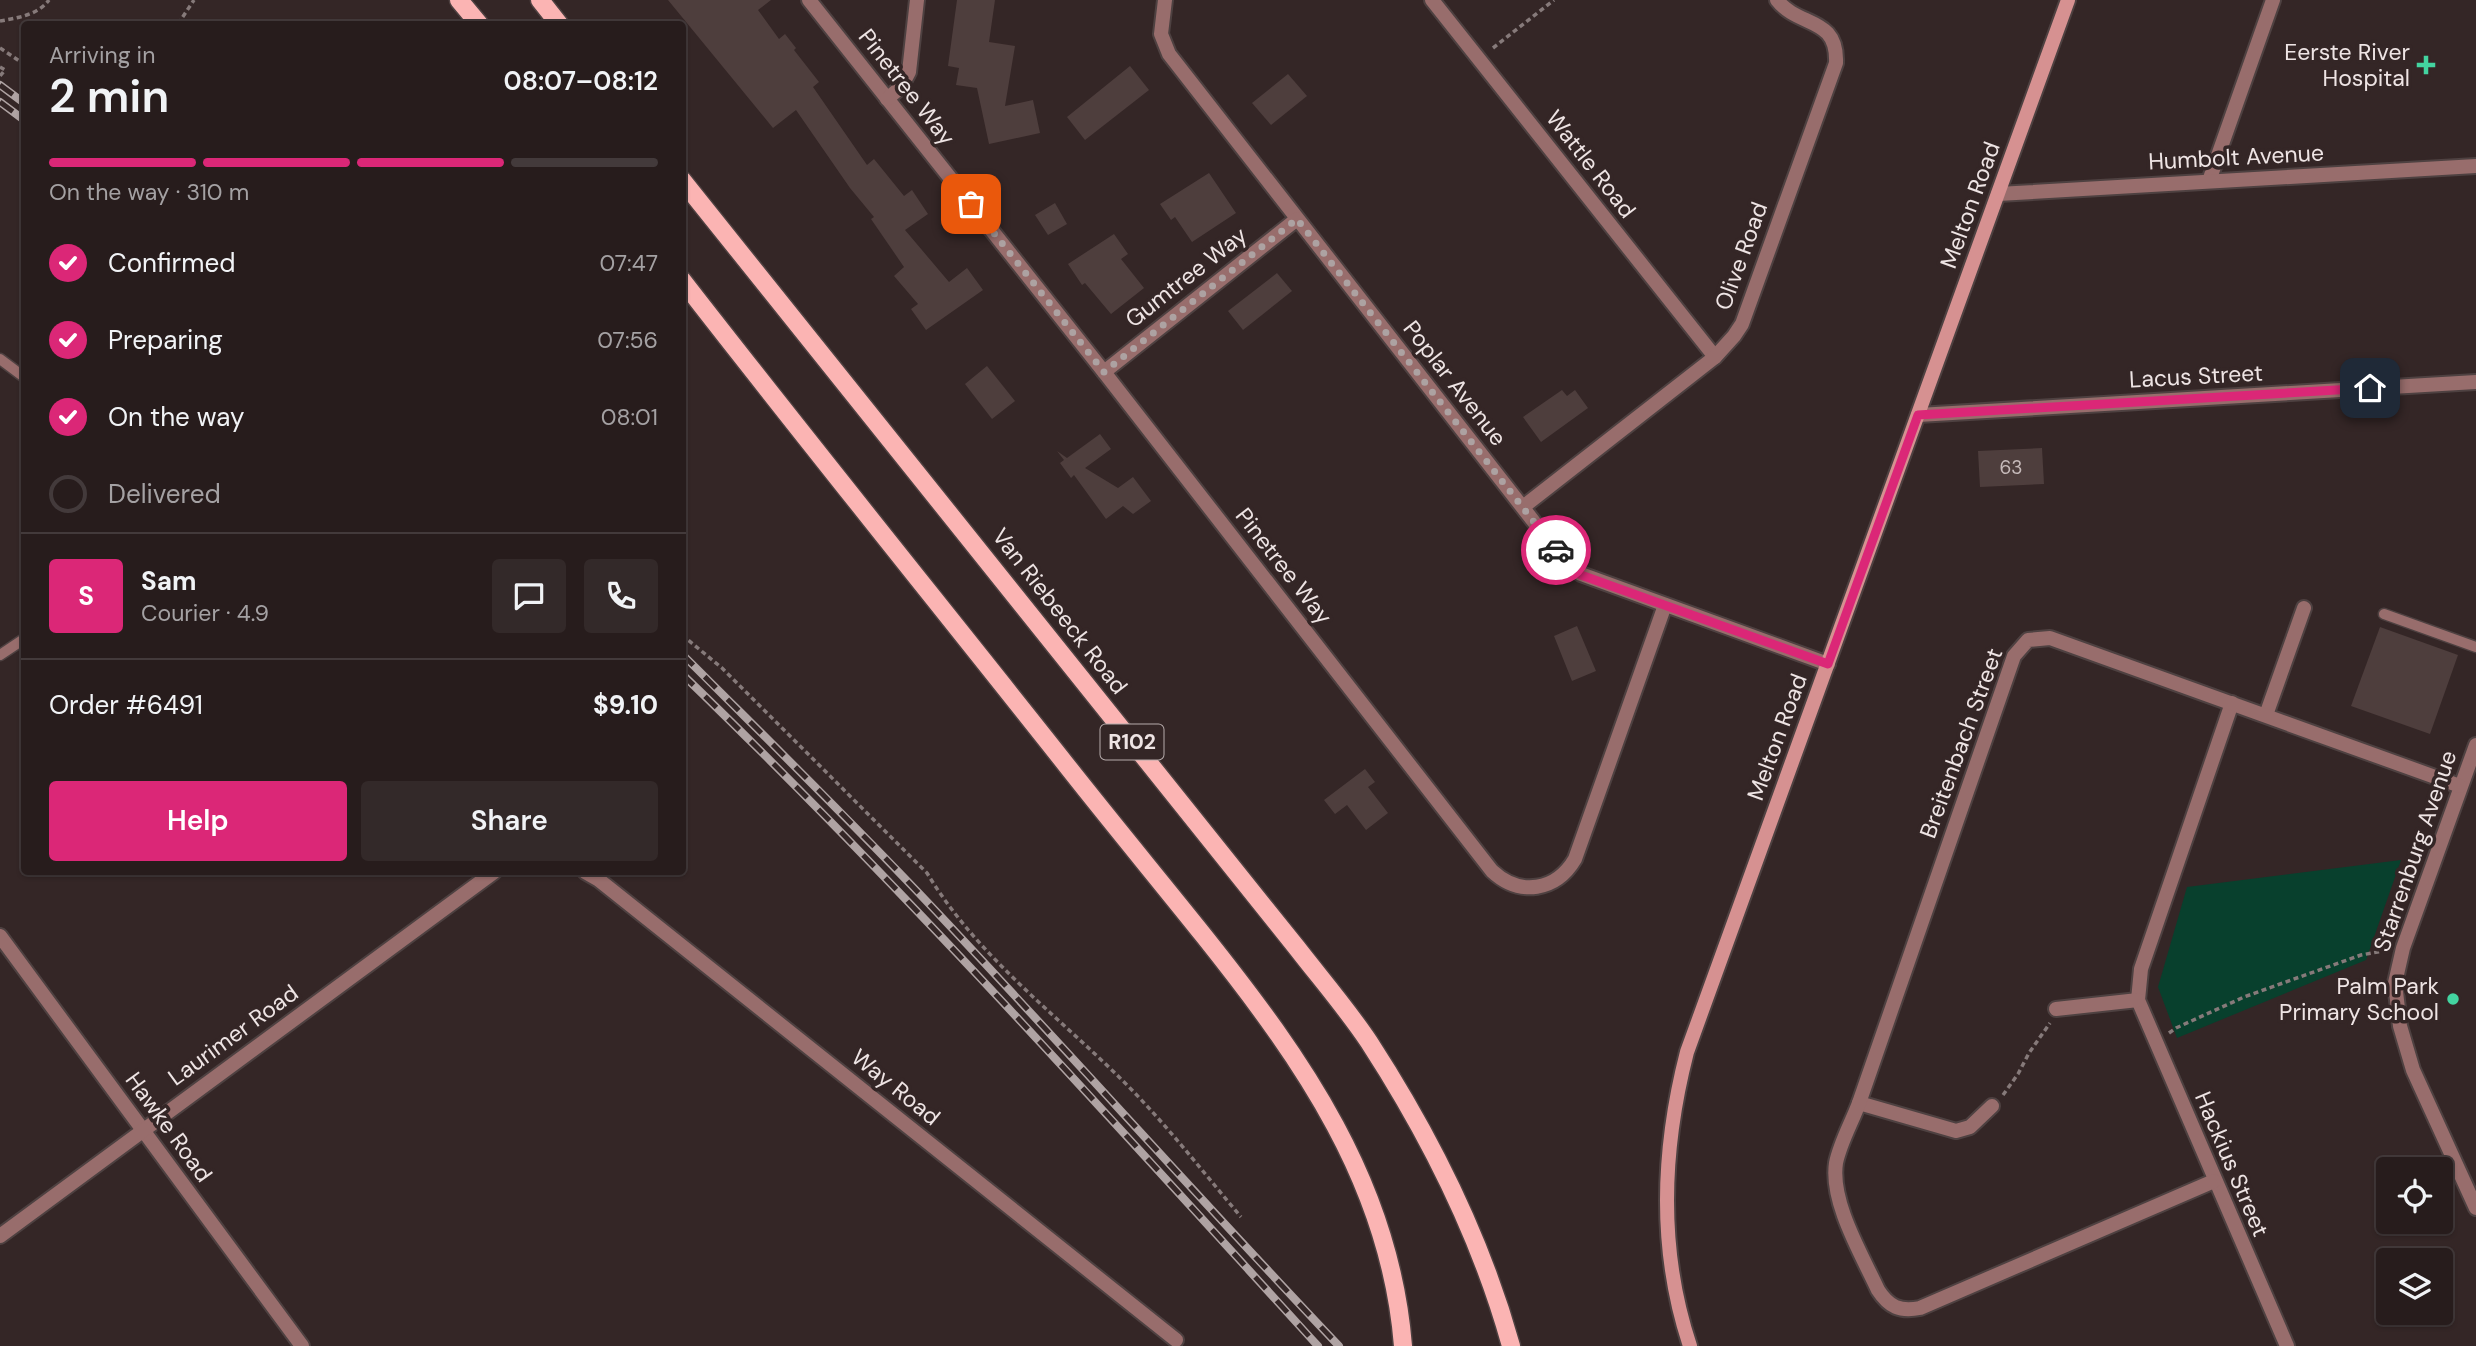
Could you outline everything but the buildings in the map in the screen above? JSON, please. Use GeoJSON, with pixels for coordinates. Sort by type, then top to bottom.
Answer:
{"type":"FeatureCollection","features":[{"type":"Feature","properties":{"kind":"main road"},"geometry":{"type":"LineString","coordinates":[[459,0],[476,21]]}},
{"type":"Feature","properties":{"kind":"main road"},"geometry":{"type":"LineString","coordinates":[[540,0],[557,21]]}},
{"type":"Feature","properties":{"kind":"main road","name":"Van Riebeeck Road"},"geometry":{"type":"LineString","coordinates":[[686,185],[1312,966],[1368,1042],[1433,1149],[1469,1226],[1491,1282],[1511,1346]]}},
{"type":"Feature","properties":{"kind":"main road","name":"R102"},"geometry":{"type":"LineString","coordinates":[[686,285],[1254,998],[1317,1090],[1363,1180],[1385,1247],[1401,1320],[1403,1346]]}},
{"type":"Feature","properties":{"kind":"street","name":"Pinetree Way"},"geometry":{"type":"LineString","coordinates":[[809,0],[1104,372],[1492,871],[1506,882],[1530,888],[1548,885],[1564,875],[1575,859],[1665,605]]}},
{"type":"Feature","properties":{"kind":"street"},"geometry":{"type":"LineString","coordinates":[[887,99],[901,87],[909,72],[917,0]]}},
{"type":"Feature","properties":{"kind":"street","name":"Poplar Avenue"},"geometry":{"type":"LineString","coordinates":[[1165,0],[1161,34],[1165,48],[1573,570],[1828,664]]}},
{"type":"Feature","properties":{"kind":"street","name":"Wattle Road"},"geometry":{"type":"LineString","coordinates":[[1432,0],[1715,357]]}},
{"type":"Feature","properties":{"kind":"street","name":"Olive Road"},"geometry":{"type":"LineString","coordinates":[[1523,507],[1715,357],[1742,324],[1836,63],[1835,46],[1827,32],[1815,22],[1790,12],[1777,0]]}},
{"type":"Feature","properties":{"kind":"street","name":"Melton Road"},"geometry":{"type":"LineString","coordinates":[[1690,1346],[1674,1281],[1667,1213],[1669,1147],[1679,1083],[1694,1029],[2068,0]]}},
{"type":"Feature","properties":{"kind":"street"},"geometry":{"type":"LineString","coordinates":[[2208,181],[2273,0]]}},
{"type":"Feature","properties":{"kind":"street","name":"Humbolt Avenue"},"geometry":{"type":"LineString","coordinates":[[1998,194],[2476,166]]}},
{"type":"Feature","properties":{"kind":"street","name":"Gumtree Way"},"geometry":{"type":"LineString","coordinates":[[1104,372],[1297,219]]}},
{"type":"Feature","properties":{"kind":"street","name":"Lacus Street"},"geometry":{"type":"LineString","coordinates":[[1918,415],[2476,382]]}},
{"type":"Feature","properties":{"kind":"street"},"geometry":{"type":"LineString","coordinates":[[2266,715],[2304,608]]}},
{"type":"Feature","properties":{"kind":"street","name":"Breitenbach Street"},"geometry":{"type":"LineString","coordinates":[[2214,1181],[1920,1308],[1905,1311],[1884,1300],[1844,1213],[1836,1188],[1836,1162],[1859,1103],[2008,667],[2020,647],[2028,640],[2050,638],[2460,786]]}},
{"type":"Feature","properties":{"kind":"street"},"geometry":{"type":"LineString","coordinates":[[2056,1009],[2138,1000],[2141,969],[2232,703]]}},
{"type":"Feature","properties":{"kind":"street","name":"Starrenburg Avenue"},"geometry":{"type":"LineString","coordinates":[[2476,745],[2403,948],[2395,983],[2400,1026],[2413,1070],[2476,1208]]}},
{"type":"Feature","properties":{"kind":"street","name":"Laurimer Road"},"geometry":{"type":"LineString","coordinates":[[0,1236],[490,875]]}},
{"type":"Feature","properties":{"kind":"street","name":"Way Road"},"geometry":{"type":"LineString","coordinates":[[589,875],[620,896],[1176,1343]]}},
{"type":"Feature","properties":{"kind":"street","name":"Hawke Road"},"geometry":{"type":"LineString","coordinates":[[0,936],[302,1346]]}},
{"type":"Feature","properties":{"kind":"street","name":"Hackius Street"},"geometry":{"type":"LineString","coordinates":[[2138,1000],[2287,1346]]}},
{"type":"Feature","properties":{"kind":"street"},"geometry":{"type":"LineString","coordinates":[[1859,1103],[1956,1131],[1969,1127],[1992,1106]]}},
{"type":"Feature","properties":{"kind":"lane"},"geometry":{"type":"LineString","coordinates":[[0,359],[21,375]]}},
{"type":"Feature","properties":{"kind":"lane"},"geometry":{"type":"LineString","coordinates":[[2384,614],[2476,647]]}},
{"type":"Feature","properties":{"kind":"lane"},"geometry":{"type":"LineString","coordinates":[[0,655],[21,641]]}},
{"type":"Feature","properties":{"kind":"path"},"geometry":{"type":"LineString","coordinates":[[0,21],[24,16],[44,6],[49,0]]}},
{"type":"Feature","properties":{"kind":"path"},"geometry":{"type":"LineString","coordinates":[[180,21],[194,0]]}},
{"type":"Feature","properties":{"kind":"path"},"geometry":{"type":"LineString","coordinates":[[1479,59],[1555,0]]}},
{"type":"Feature","properties":{"kind":"path"},"geometry":{"type":"LineString","coordinates":[[0,48],[21,62]]}},
{"type":"Feature","properties":{"kind":"path"},"geometry":{"type":"LineString","coordinates":[[0,76],[2,69]]}},
{"type":"Feature","properties":{"kind":"path"},"geometry":{"type":"LineString","coordinates":[[686,638],[722,668],[927,873],[945,903],[981,946],[1129,1088],[1180,1142],[1241,1217]]}},
{"type":"Feature","properties":{"kind":"path"},"geometry":{"type":"LineString","coordinates":[[2157,1044],[2176,1028],[2244,997],[2361,955],[2403,948]]}},
{"type":"Feature","properties":{"kind":"path"},"geometry":{"type":"LineString","coordinates":[[1992,1106],[2018,1074],[2029,1053],[2047,1030],[2056,1009]]}},
{"type":"Feature","properties":{"kind":"green space"},"geometry":{"type":"Polygon","coordinates":[[[2401,860],[2366,960],[2177,1038],[2158,987],[2187,887],[2401,860]]]}},
{"type":"Feature","properties":{"kind":"railway"},"geometry":{"type":"LineString","coordinates":[[0,85],[21,101]]}},
{"type":"Feature","properties":{"kind":"railway"},"geometry":{"type":"LineString","coordinates":[[0,102],[21,118]]}},
{"type":"Feature","properties":{"kind":"railway"},"geometry":{"type":"LineString","coordinates":[[686,658],[932,907],[1339,1346]]}},
{"type":"Feature","properties":{"kind":"railway"},"geometry":{"type":"LineString","coordinates":[[686,678],[926,921],[1318,1346]]}},
{"type":"Feature","properties":{"kind":"way so far"},"geometry":{"type":"LineString","coordinates":[[971,204],[1104,372],[1297,219],[1556,550]]}},
{"type":"Feature","properties":{"kind":"place","name":"Eerste River Hospital"},"geometry":{"type":"Point","coordinates":[2426,65]}},
{"type":"Feature","properties":{"kind":"place","name":"Palm Park Primary School"},"geometry":{"type":"Point","coordinates":[2453,999]}},
{"type":"Feature","properties":{"kind":"route"},"geometry":{"type":"LineString","coordinates":[[1556,550],[1566,563],[1581,575],[1828,664],[1918,415],[2370,388]]}}]}
